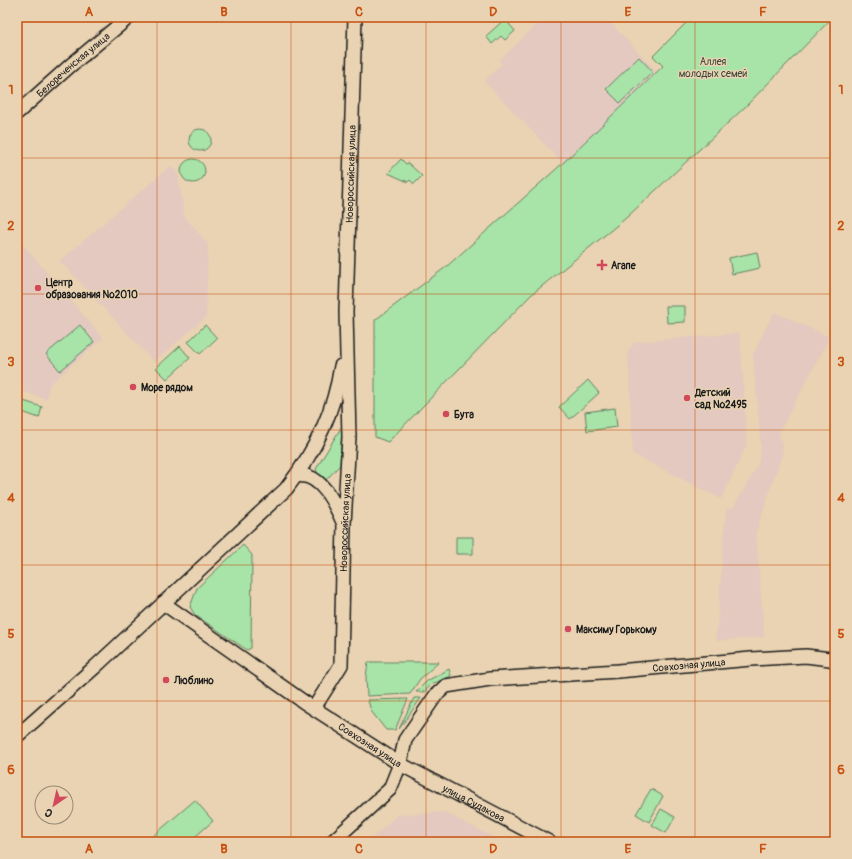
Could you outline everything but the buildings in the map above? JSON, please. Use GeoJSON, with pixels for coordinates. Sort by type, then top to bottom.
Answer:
{"type":"FeatureCollection","features":[{"type":"Feature","properties":{"kind":"street","name":"Белореченская улица"},"geometry":{"type":"LineString","coordinates":[[17,114],[71,65],[129,17]]}},
{"type":"Feature","properties":{"kind":"street","name":"Новороссийская улица"},"geometry":{"type":"LineString","coordinates":[[314,708],[341,665],[344,524],[349,437],[346,331],[355,17]]}},
{"type":"Feature","properties":{"kind":"street","name":"Новороссийская улица"},"geometry":{"type":"LineString","coordinates":[[163,603],[264,511],[296,476],[309,458],[329,419],[339,383],[346,331]]}},
{"type":"Feature","properties":{"kind":"street"},"geometry":{"type":"LineString","coordinates":[[296,476],[307,476],[323,488],[333,500],[344,524]]}},
{"type":"Feature","properties":{"kind":"street"},"geometry":{"type":"LineString","coordinates":[[17,736],[163,603]]}},
{"type":"Feature","properties":{"kind":"street","name":"Совхозная улица"},"geometry":{"type":"LineString","coordinates":[[163,603],[314,708],[400,764],[405,740],[436,695],[446,686],[490,679],[751,659],[806,656],[830,658],[835,661]]}},
{"type":"Feature","properties":{"kind":"street"},"geometry":{"type":"LineString","coordinates":[[332,842],[390,788],[400,764]]}},
{"type":"Feature","properties":{"kind":"street","name":"улица Судакова"},"geometry":{"type":"LineString","coordinates":[[400,764],[549,842]]}},
{"type":"Feature","properties":{"kind":"shaded area"},"geometry":{"type":"Polygon","coordinates":[[[545,17],[605,17],[657,72],[563,163],[484,81],[502,64],[499,61],[545,17]]]}},
{"type":"Feature","properties":{"kind":"shaded area"},"geometry":{"type":"Polygon","coordinates":[[[170,166],[178,173],[184,216],[208,244],[206,317],[154,362],[60,261],[170,166]]]}},
{"type":"Feature","properties":{"kind":"shaded area","name":"Центр образования №2010"},"geometry":{"type":"Polygon","coordinates":[[[17,238],[103,338],[49,385],[47,399],[17,390],[17,238]]]}},
{"type":"Feature","properties":{"kind":"shaded area"},"geometry":{"type":"Polygon","coordinates":[[[774,312],[830,337],[779,432],[783,451],[756,532],[764,637],[716,641],[726,509],[733,508],[758,465],[761,448],[753,354],[774,312]]]}},
{"type":"Feature","properties":{"kind":"shaded area","name":"Детский сад №2495"},"geometry":{"type":"Polygon","coordinates":[[[740,333],[747,444],[721,499],[633,454],[628,351],[635,342],[740,333]]]}},
{"type":"Feature","properties":{"kind":"shaded area"},"geometry":{"type":"Polygon","coordinates":[[[444,812],[502,842],[368,842],[397,815],[444,812]]]}},
{"type":"Feature","properties":{"kind":"green space","name":"Аллея молодых семей"},"geometry":{"type":"Polygon","coordinates":[[[692,17],[833,17],[745,107],[626,218],[531,295],[388,442],[375,437],[375,320],[446,267],[563,163],[663,66],[653,56],[692,17]]]}},
{"type":"Feature","properties":{"kind":"green space"},"geometry":{"type":"Polygon","coordinates":[[[505,19],[515,31],[505,40],[501,36],[492,44],[486,36],[505,19]]]}},
{"type":"Feature","properties":{"kind":"green space"},"geometry":{"type":"Polygon","coordinates":[[[639,57],[653,72],[620,103],[606,89],[639,57]]]}},
{"type":"Feature","properties":{"kind":"green space"},"geometry":{"type":"Polygon","coordinates":[[[200,129],[208,132],[211,140],[208,148],[200,151],[192,148],[189,140],[192,132],[200,129]]]}},
{"type":"Feature","properties":{"kind":"green space"},"geometry":{"type":"Polygon","coordinates":[[[193,159],[198,160],[204,166],[204,176],[198,182],[193,183],[188,182],[182,176],[181,171],[182,166],[188,160],[193,159]]]}},
{"type":"Feature","properties":{"kind":"green space"},"geometry":{"type":"Polygon","coordinates":[[[401,159],[406,164],[408,163],[422,176],[414,184],[410,180],[408,182],[388,173],[401,159]]]}},
{"type":"Feature","properties":{"kind":"green space"},"geometry":{"type":"Polygon","coordinates":[[[757,252],[760,268],[732,274],[729,258],[757,252]]]}},
{"type":"Feature","properties":{"kind":"green space"},"geometry":{"type":"Polygon","coordinates":[[[666,306],[685,306],[685,322],[667,323],[666,306]]]}},
{"type":"Feature","properties":{"kind":"green space"},"geometry":{"type":"Polygon","coordinates":[[[80,325],[94,342],[60,371],[46,354],[80,325]]]}},
{"type":"Feature","properties":{"kind":"green space"},"geometry":{"type":"Polygon","coordinates":[[[205,325],[217,338],[200,354],[188,342],[205,325]]]}},
{"type":"Feature","properties":{"kind":"green space"},"geometry":{"type":"Polygon","coordinates":[[[180,346],[190,358],[167,379],[156,368],[180,346]]]}},
{"type":"Feature","properties":{"kind":"green space"},"geometry":{"type":"Polygon","coordinates":[[[588,380],[599,393],[570,419],[559,407],[588,380]]]}},
{"type":"Feature","properties":{"kind":"green space"},"geometry":{"type":"Polygon","coordinates":[[[17,399],[42,407],[39,418],[17,410],[17,399]]]}},
{"type":"Feature","properties":{"kind":"green space"},"geometry":{"type":"Polygon","coordinates":[[[615,408],[617,427],[587,431],[585,412],[615,408]]]}},
{"type":"Feature","properties":{"kind":"green space"},"geometry":{"type":"Polygon","coordinates":[[[342,426],[340,465],[324,482],[318,475],[316,469],[342,426]]]}},
{"type":"Feature","properties":{"kind":"green space"},"geometry":{"type":"Polygon","coordinates":[[[456,537],[473,537],[473,554],[456,554],[456,537]]]}},
{"type":"Feature","properties":{"kind":"green space"},"geometry":{"type":"Polygon","coordinates":[[[243,545],[252,555],[251,648],[247,650],[195,615],[190,607],[197,588],[243,545]]]}},
{"type":"Feature","properties":{"kind":"green space"},"geometry":{"type":"Polygon","coordinates":[[[368,662],[439,662],[420,679],[410,694],[367,696],[366,677],[368,662]]]}},
{"type":"Feature","properties":{"kind":"green space"},"geometry":{"type":"Polygon","coordinates":[[[449,669],[451,676],[432,684],[424,692],[416,692],[427,681],[449,669]]]}},
{"type":"Feature","properties":{"kind":"green space"},"geometry":{"type":"Polygon","coordinates":[[[414,698],[421,698],[399,729],[414,698]]]}},
{"type":"Feature","properties":{"kind":"green space"},"geometry":{"type":"Polygon","coordinates":[[[408,699],[395,730],[386,730],[371,711],[368,700],[408,699]]]}},
{"type":"Feature","properties":{"kind":"green space"},"geometry":{"type":"Polygon","coordinates":[[[651,789],[663,796],[649,822],[636,814],[651,789]]]}},
{"type":"Feature","properties":{"kind":"green space"},"geometry":{"type":"Polygon","coordinates":[[[195,800],[213,821],[189,842],[146,842],[195,800]]]}},
{"type":"Feature","properties":{"kind":"green space"},"geometry":{"type":"Polygon","coordinates":[[[661,809],[675,817],[666,833],[652,825],[661,809]]]}},
{"type":"Feature","properties":{"kind":"place","name":"Агапе"},"geometry":{"type":"Point","coordinates":[602,265]}},
{"type":"Feature","properties":{"kind":"place","name":"Центр образования №2010"},"geometry":{"type":"Point","coordinates":[38,288]}},
{"type":"Feature","properties":{"kind":"place","name":"Море рядом"},"geometry":{"type":"Point","coordinates":[133,387]}},
{"type":"Feature","properties":{"kind":"place","name":"Детский сад №2495"},"geometry":{"type":"Point","coordinates":[687,398]}},
{"type":"Feature","properties":{"kind":"place","name":"Бута"},"geometry":{"type":"Point","coordinates":[446,414]}},
{"type":"Feature","properties":{"kind":"place","name":"Максиму Горькому"},"geometry":{"type":"Point","coordinates":[568,629]}},
{"type":"Feature","properties":{"kind":"place","name":"Люблино"},"geometry":{"type":"Point","coordinates":[166,680]}}]}
